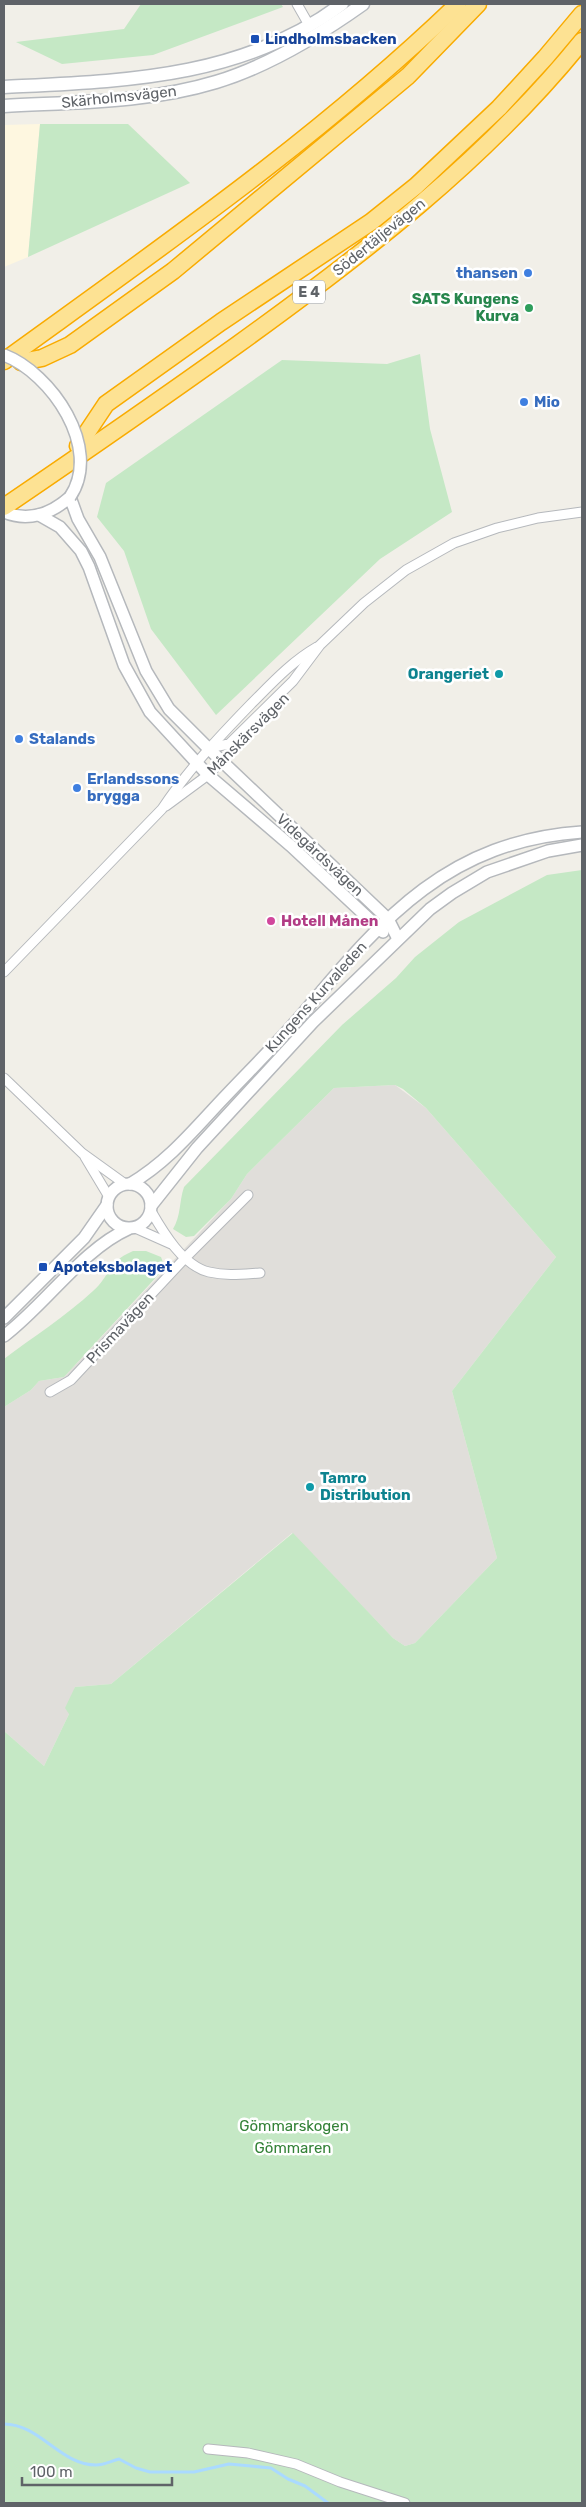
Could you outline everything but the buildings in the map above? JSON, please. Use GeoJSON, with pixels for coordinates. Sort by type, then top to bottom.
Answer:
{"type":"FeatureCollection","features":[{"type":"Feature","properties":{"kind":"highway"},"geometry":{"type":"LineString","coordinates":[[418,41],[448,4]]}},
{"type":"Feature","properties":{"kind":"highway"},"geometry":{"type":"LineString","coordinates":[[4,361],[165,244],[308,136],[458,4]]}},
{"type":"Feature","properties":{"kind":"highway"},"geometry":{"type":"LineString","coordinates":[[21,362],[42,358],[70,345],[173,271],[408,76],[478,4]]}},
{"type":"Feature","properties":{"kind":"highway"},"geometry":{"type":"LineString","coordinates":[[78,446],[106,404],[221,322],[371,222],[416,186],[499,108],[582,14]]}},
{"type":"Feature","properties":{"kind":"highway","name":"Södertäljevägen"},"geometry":{"type":"LineString","coordinates":[[4,507],[190,378],[390,231],[483,149],[560,68],[582,41]]}},
{"type":"Feature","properties":{"kind":"main road","name":"Skärholmsvägen"},"geometry":{"type":"LineString","coordinates":[[4,106],[118,100],[181,91],[216,82],[252,69],[291,51],[342,4]]}},
{"type":"Feature","properties":{"kind":"main road","name":"Skärholmsvägen"},"geometry":{"type":"LineString","coordinates":[[4,88],[125,81],[184,72],[312,30],[363,4]]}},
{"type":"Feature","properties":{"kind":"street"},"geometry":{"type":"LineString","coordinates":[[297,4],[312,30]]}},
{"type":"Feature","properties":{"kind":"street"},"geometry":{"type":"LineString","coordinates":[[4,355],[21,362],[34,372],[55,396],[71,423],[78,446],[79,469],[71,500],[43,517],[13,516],[4,512]]}},
{"type":"Feature","properties":{"kind":"street","name":"Videgårdsvägen"},"geometry":{"type":"LineString","coordinates":[[71,500],[78,519],[100,558],[146,671],[169,709],[222,762],[388,919],[398,940]]}},
{"type":"Feature","properties":{"kind":"street","name":"Månskärsvägen"},"geometry":{"type":"LineString","coordinates":[[4,972],[162,809],[208,748],[287,668],[302,655],[320,645],[385,586],[406,570],[454,543],[517,522],[582,512]]}},
{"type":"Feature","properties":{"kind":"street","name":"Videgårdsvägen"},"geometry":{"type":"LineString","coordinates":[[43,517],[60,527],[81,551],[89,567],[113,640],[136,689],[150,712],[208,775],[291,846],[377,929],[398,940]]}},
{"type":"Feature","properties":{"kind":"street","name":"Månskärsvägen"},"geometry":{"type":"LineString","coordinates":[[162,809],[208,775],[296,686],[320,645]]}},
{"type":"Feature","properties":{"kind":"street","name":"Kungens Kurvaleden"},"geometry":{"type":"LineString","coordinates":[[128,1184],[160,1164],[189,1135],[293,1024],[377,929],[420,890],[474,859],[521,842],[544,836],[582,832]]}},
{"type":"Feature","properties":{"kind":"street","name":"Kungens Kurvaleden"},"geometry":{"type":"LineString","coordinates":[[151,1208],[198,1148],[285,1053],[334,1001],[430,909],[452,892],[488,872],[548,851],[582,845]]}},
{"type":"Feature","properties":{"kind":"street"},"geometry":{"type":"LineString","coordinates":[[4,1078],[82,1153],[128,1184],[144,1190],[151,1208],[171,1244]]}},
{"type":"Feature","properties":{"kind":"street"},"geometry":{"type":"LineString","coordinates":[[82,1153],[108,1201],[111,1219],[116,1225],[131,1228],[171,1244],[207,1272],[227,1275],[260,1273]]}},
{"type":"Feature","properties":{"kind":"street"},"geometry":{"type":"LineString","coordinates":[[4,1318],[84,1238],[119,1186],[128,1184]]}},
{"type":"Feature","properties":{"kind":"street","name":"Prismavägen"},"geometry":{"type":"LineString","coordinates":[[50,1392],[71,1380],[186,1257],[248,1195]]}},
{"type":"Feature","properties":{"kind":"street"},"geometry":{"type":"LineString","coordinates":[[4,1336],[22,1322],[106,1240],[147,1220],[151,1208]]}},
{"type":"Feature","properties":{"kind":"street"},"geometry":{"type":"LineString","coordinates":[[208,2449],[248,2453],[296,2464],[340,2482],[405,2503]]}},
{"type":"Feature","properties":{"kind":"shaded area"},"geometry":{"type":"Polygon","coordinates":[[[40,124],[28,257],[4,267],[4,125],[40,124]]]}},
{"type":"Feature","properties":{"kind":"shaded area"},"geometry":{"type":"Polygon","coordinates":[[[395,1085],[426,1108],[556,1257],[452,1391],[497,1558],[415,1643],[405,1646],[393,1638],[292,1533],[111,1684],[75,1687],[69,1714],[44,1766],[4,1731],[4,1407],[31,1390],[39,1381],[64,1377],[231,1199],[247,1174],[334,1088],[395,1085]]]}},
{"type":"Feature","properties":{"kind":"green space"},"geometry":{"type":"Polygon","coordinates":[[[141,4],[281,4],[283,7],[153,55],[62,64],[16,42],[124,29],[141,4]]]}},
{"type":"Feature","properties":{"kind":"green space"},"geometry":{"type":"Polygon","coordinates":[[[40,124],[128,124],[190,183],[28,257],[40,124]]]}},
{"type":"Feature","properties":{"kind":"green space"},"geometry":{"type":"Polygon","coordinates":[[[420,354],[430,429],[452,512],[380,559],[216,715],[151,629],[124,551],[97,517],[106,483],[282,360],[387,364],[420,354]]]}},
{"type":"Feature","properties":{"kind":"green space","name":"Gömmarskogen"},"geometry":{"type":"Polygon","coordinates":[[[582,870],[582,2503],[4,2503],[4,1731],[44,1766],[69,1714],[65,1708],[75,1687],[111,1684],[293,1533],[393,1638],[405,1646],[415,1643],[497,1558],[452,1391],[556,1257],[426,1108],[403,1089],[395,1085],[334,1088],[247,1174],[231,1199],[194,1236],[186,1237],[173,1229],[184,1187],[342,1025],[396,978],[415,957],[459,922],[547,875],[582,870]]]}},
{"type":"Feature","properties":{"kind":"green space"},"geometry":{"type":"Polygon","coordinates":[[[133,1251],[146,1251],[161,1257],[164,1265],[161,1272],[64,1377],[39,1381],[31,1390],[4,1407],[4,1359],[83,1300],[99,1285],[118,1260],[133,1251]]]}},
{"type":"Feature","properties":{"kind":"waterway"},"geometry":{"type":"LineString","coordinates":[[4,2424],[28,2430],[72,2459],[83,2463],[99,2465],[119,2459],[136,2468],[150,2472],[194,2472],[229,2464],[271,2468],[288,2479],[305,2486],[328,2503]]}},
{"type":"Feature","properties":{"kind":"place","name":"Lindholmsbacken"},"geometry":{"type":"Point","coordinates":[255,39]}},
{"type":"Feature","properties":{"kind":"place","name":"thansen"},"geometry":{"type":"Point","coordinates":[528,273]}},
{"type":"Feature","properties":{"kind":"place","name":"SATS Kungens Kurva"},"geometry":{"type":"Point","coordinates":[529,308]}},
{"type":"Feature","properties":{"kind":"place","name":"Mio"},"geometry":{"type":"Point","coordinates":[524,402]}},
{"type":"Feature","properties":{"kind":"place","name":"Orangeriet"},"geometry":{"type":"Point","coordinates":[499,674]}},
{"type":"Feature","properties":{"kind":"place","name":"Stalands"},"geometry":{"type":"Point","coordinates":[19,739]}},
{"type":"Feature","properties":{"kind":"place","name":"Erlandssons brygga"},"geometry":{"type":"Point","coordinates":[77,788]}},
{"type":"Feature","properties":{"kind":"place","name":"Hotell Månen"},"geometry":{"type":"Point","coordinates":[271,921]}},
{"type":"Feature","properties":{"kind":"place","name":"Apoteksbolaget"},"geometry":{"type":"Point","coordinates":[43,1267]}},
{"type":"Feature","properties":{"kind":"place","name":"Tamro Distribution"},"geometry":{"type":"Point","coordinates":[310,1487]}},
{"type":"Feature","properties":{"kind":"park label","name":"Gömmaren"},"geometry":{"type":"Point","coordinates":[293,2148]}}]}
